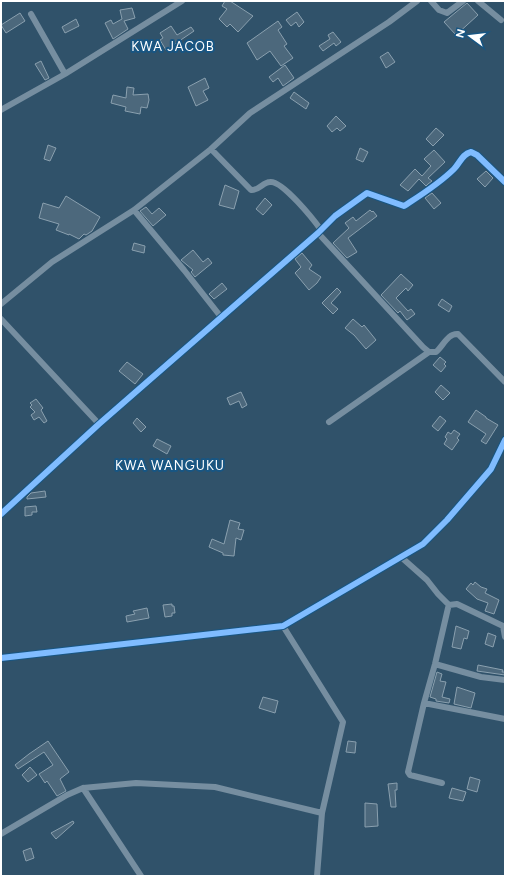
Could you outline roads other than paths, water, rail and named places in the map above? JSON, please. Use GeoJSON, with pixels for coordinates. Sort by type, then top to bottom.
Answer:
{"type":"FeatureCollection","features":[{"type":"Feature","properties":{"kind":"street"},"geometry":{"type":"LineString","coordinates":[[1,110],[65,74],[182,1]]}},
{"type":"Feature","properties":{"kind":"street"},"geometry":{"type":"LineString","coordinates":[[1,304],[52,262],[134,210],[211,149],[250,113],[389,22],[417,1]]}},
{"type":"Feature","properties":{"kind":"street"},"geometry":{"type":"LineString","coordinates":[[432,1],[439,10],[447,13],[463,1]]}},
{"type":"Feature","properties":{"kind":"street"},"geometry":{"type":"LineString","coordinates":[[478,1],[501,20]]}},
{"type":"Feature","properties":{"kind":"street"},"geometry":{"type":"LineString","coordinates":[[31,14],[65,74]]}},
{"type":"Feature","properties":{"kind":"street"},"geometry":{"type":"LineString","coordinates":[[211,149],[251,190],[258,189],[267,182],[272,181],[279,184],[299,203],[319,232],[429,352]]}},
{"type":"Feature","properties":{"kind":"street"},"geometry":{"type":"LineString","coordinates":[[1,514],[99,424],[319,232],[335,216],[367,193],[404,206],[442,180],[453,170],[466,153],[471,152],[477,155],[505,182]]}},
{"type":"Feature","properties":{"kind":"street"},"geometry":{"type":"LineString","coordinates":[[134,210],[221,317]]}},
{"type":"Feature","properties":{"kind":"street"},"geometry":{"type":"LineString","coordinates":[[1,319],[99,424]]}},
{"type":"Feature","properties":{"kind":"street"},"geometry":{"type":"LineString","coordinates":[[329,422],[429,352],[436,352],[453,333],[458,334],[505,382]]}},
{"type":"Feature","properties":{"kind":"street"},"geometry":{"type":"LineString","coordinates":[[1,658],[284,626],[423,544],[447,520],[491,469],[505,440]]}},
{"type":"Feature","properties":{"kind":"street"},"geometry":{"type":"LineString","coordinates":[[401,557],[426,580],[449,605]]}},
{"type":"Feature","properties":{"kind":"street"},"geometry":{"type":"LineString","coordinates":[[449,605],[457,604],[504,626],[505,638]]}},
{"type":"Feature","properties":{"kind":"street"},"geometry":{"type":"LineString","coordinates":[[442,783],[414,777],[408,772],[424,703],[435,664],[446,611],[449,605]]}},
{"type":"Feature","properties":{"kind":"street"},"geometry":{"type":"LineString","coordinates":[[284,626],[331,704],[343,720],[322,814],[317,876]]}},
{"type":"Feature","properties":{"kind":"street"},"geometry":{"type":"LineString","coordinates":[[435,664],[481,677],[505,680]]}},
{"type":"Feature","properties":{"kind":"street"},"geometry":{"type":"LineString","coordinates":[[424,703],[505,719]]}},
{"type":"Feature","properties":{"kind":"street"},"geometry":{"type":"LineString","coordinates":[[1,834],[67,795],[83,788],[136,783],[215,787],[322,814]]}},
{"type":"Feature","properties":{"kind":"street"},"geometry":{"type":"LineString","coordinates":[[83,788],[141,876]]}},
{"type":"Feature","properties":{"kind":"district","name":"KWA JACOB"},"geometry":{"type":"Point","coordinates":[173,46]}},
{"type":"Feature","properties":{"kind":"district","name":"KWA WANGUKU"},"geometry":{"type":"Point","coordinates":[170,465]}}]}
